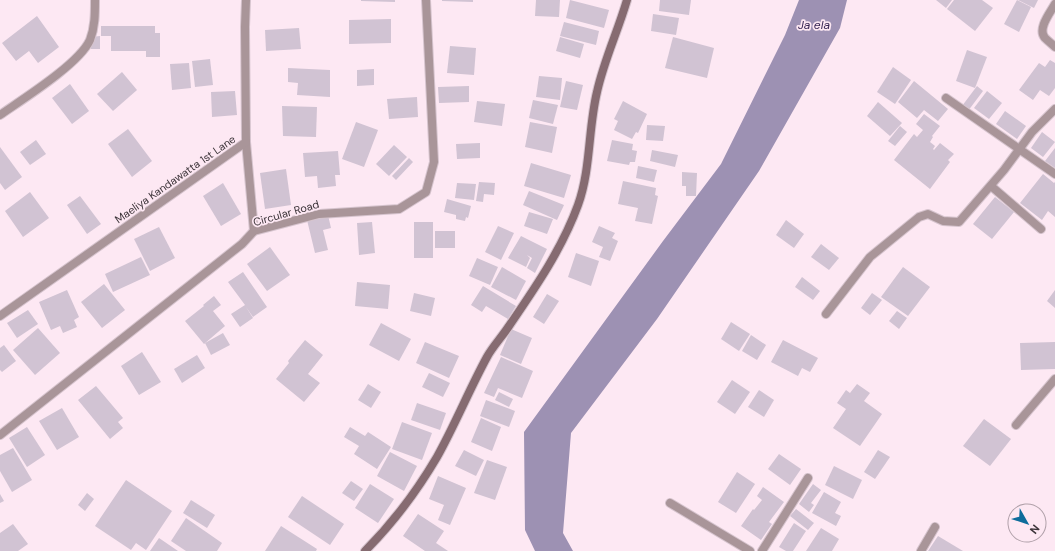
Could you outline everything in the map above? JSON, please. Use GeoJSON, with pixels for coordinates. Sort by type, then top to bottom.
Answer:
{"type":"FeatureCollection","features":[{"type":"Feature","properties":{"kind":"main road"},"geometry":{"type":"LineString","coordinates":[[365,551],[382,534],[422,481],[437,458],[488,355],[546,271],[568,228],[578,204],[584,183],[589,156],[590,132],[597,92],[627,0]]}},
{"type":"Feature","properties":{"kind":"street"},"geometry":{"type":"LineString","coordinates":[[0,115],[77,57],[89,41],[94,26],[95,0]]}},
{"type":"Feature","properties":{"kind":"street","name":"Maeliya Kandawatta 1st Lane"},"geometry":{"type":"LineString","coordinates":[[0,316],[246,142],[246,0]]}},
{"type":"Feature","properties":{"kind":"street","name":"Circular Road"},"geometry":{"type":"LineString","coordinates":[[0,435],[242,244],[254,231],[319,214],[399,209],[426,192],[434,162],[426,0]]}},
{"type":"Feature","properties":{"kind":"street"},"geometry":{"type":"LineString","coordinates":[[1055,4],[1043,26],[1042,32],[1045,38],[1055,47]]}},
{"type":"Feature","properties":{"kind":"street"},"geometry":{"type":"LineString","coordinates":[[946,98],[1055,174]]}},
{"type":"Feature","properties":{"kind":"street"},"geometry":{"type":"LineString","coordinates":[[826,314],[870,257],[919,217],[928,214],[943,221],[959,222],[991,186],[1032,132],[1055,109]]}},
{"type":"Feature","properties":{"kind":"street"},"geometry":{"type":"LineString","coordinates":[[246,142],[254,231]]}},
{"type":"Feature","properties":{"kind":"street"},"geometry":{"type":"LineString","coordinates":[[991,186],[1041,229]]}},
{"type":"Feature","properties":{"kind":"street"},"geometry":{"type":"LineString","coordinates":[[1016,425],[1055,379]]}},
{"type":"Feature","properties":{"kind":"street"},"geometry":{"type":"LineString","coordinates":[[762,551],[808,478]]}},
{"type":"Feature","properties":{"kind":"street"},"geometry":{"type":"LineString","coordinates":[[670,503],[750,551]]}},
{"type":"Feature","properties":{"kind":"street"},"geometry":{"type":"LineString","coordinates":[[921,551],[936,527]]}},
{"type":"Feature","properties":{"kind":"water","name":"Ja ela"},"geometry":{"type":"Polygon","coordinates":[[[799,0],[847,0],[840,28],[759,171],[657,319],[571,433],[563,533],[573,551],[535,551],[525,530],[524,432],[721,164],[785,35],[799,0]]]}},
{"type":"Feature","properties":{"kind":"building"},"geometry":{"type":"Polygon","coordinates":[[[395,0],[395,2],[361,1],[395,0]]]}},
{"type":"Feature","properties":{"kind":"building"},"geometry":{"type":"Polygon","coordinates":[[[473,0],[473,2],[442,1],[473,0]]]}},
{"type":"Feature","properties":{"kind":"building"},"geometry":{"type":"Polygon","coordinates":[[[536,0],[560,0],[559,17],[535,16],[536,0]]]}},
{"type":"Feature","properties":{"kind":"building"},"geometry":{"type":"Polygon","coordinates":[[[570,0],[609,10],[604,28],[566,18],[570,0]]]}},
{"type":"Feature","properties":{"kind":"building"},"geometry":{"type":"Polygon","coordinates":[[[660,0],[691,0],[689,15],[659,11],[660,0]]]}},
{"type":"Feature","properties":{"kind":"building"},"geometry":{"type":"Polygon","coordinates":[[[936,0],[952,0],[946,8],[936,0]]]}},
{"type":"Feature","properties":{"kind":"building"},"geometry":{"type":"Polygon","coordinates":[[[954,0],[982,0],[993,8],[975,31],[947,9],[954,0]]]}},
{"type":"Feature","properties":{"kind":"building"},"geometry":{"type":"Polygon","coordinates":[[[1017,0],[1031,7],[1019,32],[1004,24],[1017,0]]]}},
{"type":"Feature","properties":{"kind":"building"},"geometry":{"type":"Polygon","coordinates":[[[1018,0],[1038,0],[1034,8],[1018,0]]]}},
{"type":"Feature","properties":{"kind":"building"},"geometry":{"type":"Polygon","coordinates":[[[653,14],[679,18],[676,35],[651,31],[653,14]]]}},
{"type":"Feature","properties":{"kind":"building"},"geometry":{"type":"Polygon","coordinates":[[[37,16],[59,47],[38,63],[29,51],[16,61],[2,43],[37,16]]]}},
{"type":"Feature","properties":{"kind":"building"},"geometry":{"type":"Polygon","coordinates":[[[391,19],[391,43],[349,44],[349,20],[391,19]]]}},
{"type":"Feature","properties":{"kind":"building"},"geometry":{"type":"Polygon","coordinates":[[[564,22],[599,31],[596,45],[560,36],[564,22]]]}},
{"type":"Feature","properties":{"kind":"building"},"geometry":{"type":"Polygon","coordinates":[[[101,26],[155,26],[155,33],[160,33],[160,57],[146,57],[146,51],[111,51],[111,36],[101,36],[101,26]]]}},
{"type":"Feature","properties":{"kind":"building"},"geometry":{"type":"Polygon","coordinates":[[[299,28],[301,49],[266,51],[265,30],[299,28]]]}},
{"type":"Feature","properties":{"kind":"building"},"geometry":{"type":"Polygon","coordinates":[[[100,36],[100,49],[91,49],[91,37],[100,36]]]}},
{"type":"Feature","properties":{"kind":"building"},"geometry":{"type":"Polygon","coordinates":[[[560,37],[584,44],[580,58],[556,51],[560,37]]]}},
{"type":"Feature","properties":{"kind":"building"},"geometry":{"type":"Polygon","coordinates":[[[673,37],[714,48],[707,78],[665,68],[673,37]]]}},
{"type":"Feature","properties":{"kind":"building"},"geometry":{"type":"Polygon","coordinates":[[[450,46],[476,48],[474,75],[447,73],[450,46]]]}},
{"type":"Feature","properties":{"kind":"building"},"geometry":{"type":"Polygon","coordinates":[[[967,50],[987,57],[975,88],[956,81],[967,50]]]}},
{"type":"Feature","properties":{"kind":"building"},"geometry":{"type":"Polygon","coordinates":[[[210,59],[213,85],[195,87],[192,61],[210,59]]]}},
{"type":"Feature","properties":{"kind":"building"},"geometry":{"type":"Polygon","coordinates":[[[1050,60],[1055,63],[1055,88],[1049,96],[1040,90],[1033,100],[1019,90],[1039,63],[1045,67],[1050,60]]]}},
{"type":"Feature","properties":{"kind":"building"},"geometry":{"type":"Polygon","coordinates":[[[189,63],[191,88],[172,90],[170,64],[189,63]]]}},
{"type":"Feature","properties":{"kind":"building"},"geometry":{"type":"Polygon","coordinates":[[[893,67],[911,80],[895,104],[877,92],[893,67]]]}},
{"type":"Feature","properties":{"kind":"building"},"geometry":{"type":"Polygon","coordinates":[[[288,68],[330,70],[330,97],[297,95],[298,83],[288,82],[288,68]]]}},
{"type":"Feature","properties":{"kind":"building"},"geometry":{"type":"Polygon","coordinates":[[[374,69],[374,85],[357,86],[357,70],[374,69]]]}},
{"type":"Feature","properties":{"kind":"building"},"geometry":{"type":"Polygon","coordinates":[[[122,72],[137,90],[113,111],[97,94],[122,72]]]}},
{"type":"Feature","properties":{"kind":"building"},"geometry":{"type":"Polygon","coordinates":[[[539,76],[562,78],[560,100],[536,97],[539,76]]]}},
{"type":"Feature","properties":{"kind":"building"},"geometry":{"type":"Polygon","coordinates":[[[566,81],[583,85],[577,110],[560,107],[566,81]]]}},
{"type":"Feature","properties":{"kind":"building"},"geometry":{"type":"Polygon","coordinates":[[[914,81],[948,109],[938,121],[924,110],[917,118],[898,102],[914,81]]]}},
{"type":"Feature","properties":{"kind":"building"},"geometry":{"type":"Polygon","coordinates":[[[70,84],[89,111],[72,124],[52,98],[70,84]]]}},
{"type":"Feature","properties":{"kind":"building"},"geometry":{"type":"Polygon","coordinates":[[[469,86],[469,102],[439,103],[438,87],[469,86]]]}},
{"type":"Feature","properties":{"kind":"building"},"geometry":{"type":"Polygon","coordinates":[[[977,86],[983,91],[968,111],[962,106],[977,86]]]}},
{"type":"Feature","properties":{"kind":"building"},"geometry":{"type":"Polygon","coordinates":[[[235,91],[237,115],[212,117],[211,92],[235,91]]]}},
{"type":"Feature","properties":{"kind":"building"},"geometry":{"type":"Polygon","coordinates":[[[987,91],[1002,103],[989,119],[974,108],[987,91]]]}},
{"type":"Feature","properties":{"kind":"building"},"geometry":{"type":"Polygon","coordinates":[[[417,97],[418,117],[389,119],[387,99],[417,97]]]}},
{"type":"Feature","properties":{"kind":"building"},"geometry":{"type":"Polygon","coordinates":[[[533,100],[558,105],[553,124],[529,118],[533,100]]]}},
{"type":"Feature","properties":{"kind":"building"},"geometry":{"type":"Polygon","coordinates":[[[477,101],[505,104],[502,126],[474,122],[477,101]]]}},
{"type":"Feature","properties":{"kind":"building"},"geometry":{"type":"Polygon","coordinates":[[[623,101],[647,114],[638,133],[636,132],[632,139],[614,130],[618,121],[614,119],[623,101]]]}},
{"type":"Feature","properties":{"kind":"building"},"geometry":{"type":"Polygon","coordinates":[[[878,102],[902,123],[890,136],[867,116],[878,102]]]}},
{"type":"Feature","properties":{"kind":"building"},"geometry":{"type":"Polygon","coordinates":[[[282,106],[317,107],[316,137],[283,136],[282,106]]]}},
{"type":"Feature","properties":{"kind":"building"},"geometry":{"type":"Polygon","coordinates":[[[1005,111],[1026,126],[1017,139],[996,124],[1005,111]]]}},
{"type":"Feature","properties":{"kind":"building"},"geometry":{"type":"Polygon","coordinates":[[[924,114],[940,126],[932,136],[933,137],[930,142],[935,146],[933,149],[934,150],[940,143],[954,154],[948,160],[950,162],[930,189],[894,160],[914,134],[917,137],[923,130],[916,124],[924,114]]]}},
{"type":"Feature","properties":{"kind":"building"},"geometry":{"type":"Polygon","coordinates":[[[356,122],[378,130],[364,167],[342,159],[356,122]]]}},
{"type":"Feature","properties":{"kind":"building"},"geometry":{"type":"Polygon","coordinates":[[[530,122],[557,127],[552,153],[525,147],[530,122]]]}},
{"type":"Feature","properties":{"kind":"building"},"geometry":{"type":"Polygon","coordinates":[[[647,125],[665,126],[663,141],[646,140],[647,125]]]}},
{"type":"Feature","properties":{"kind":"building"},"geometry":{"type":"Polygon","coordinates":[[[900,126],[907,132],[895,146],[888,141],[900,126]]]}},
{"type":"Feature","properties":{"kind":"building"},"geometry":{"type":"Polygon","coordinates":[[[128,129],[152,161],[132,177],[108,144],[128,129]]]}},
{"type":"Feature","properties":{"kind":"building"},"geometry":{"type":"Polygon","coordinates":[[[1042,132],[1055,142],[1043,157],[1031,148],[1042,132]]]}},
{"type":"Feature","properties":{"kind":"building"},"geometry":{"type":"Polygon","coordinates":[[[36,140],[46,154],[30,165],[20,152],[36,140]]]}},
{"type":"Feature","properties":{"kind":"building"},"geometry":{"type":"Polygon","coordinates":[[[612,140],[633,144],[632,150],[637,151],[635,162],[630,162],[629,165],[607,161],[612,140]]]}},
{"type":"Feature","properties":{"kind":"building"},"geometry":{"type":"Polygon","coordinates":[[[480,143],[480,158],[457,159],[456,144],[480,143]]]}},
{"type":"Feature","properties":{"kind":"building"},"geometry":{"type":"Polygon","coordinates":[[[394,145],[407,157],[389,176],[376,164],[394,145]]]}},
{"type":"Feature","properties":{"kind":"building"},"geometry":{"type":"Polygon","coordinates":[[[0,147],[22,177],[5,190],[0,183],[0,147]]]}},
{"type":"Feature","properties":{"kind":"building"},"geometry":{"type":"Polygon","coordinates":[[[1055,148],[1055,168],[1045,161],[1055,148]]]}},
{"type":"Feature","properties":{"kind":"building"},"geometry":{"type":"Polygon","coordinates":[[[652,150],[678,155],[675,167],[650,161],[652,150]]]}},
{"type":"Feature","properties":{"kind":"building"},"geometry":{"type":"Polygon","coordinates":[[[338,151],[340,175],[335,175],[336,186],[318,188],[317,176],[305,177],[303,153],[338,151]]]}},
{"type":"Feature","properties":{"kind":"building"},"geometry":{"type":"Polygon","coordinates":[[[409,158],[413,162],[396,180],[392,176],[409,158]]]}},
{"type":"Feature","properties":{"kind":"building"},"geometry":{"type":"Polygon","coordinates":[[[531,163],[571,175],[564,198],[524,186],[531,163]]]}},
{"type":"Feature","properties":{"kind":"building"},"geometry":{"type":"Polygon","coordinates":[[[638,166],[657,170],[654,182],[636,178],[638,166]]]}},
{"type":"Feature","properties":{"kind":"building"},"geometry":{"type":"Polygon","coordinates":[[[286,169],[291,205],[265,209],[260,173],[286,169]]]}},
{"type":"Feature","properties":{"kind":"building"},"geometry":{"type":"Polygon","coordinates":[[[682,172],[697,173],[696,196],[686,196],[686,186],[682,186],[682,172]]]}},
{"type":"Feature","properties":{"kind":"building"},"geometry":{"type":"Polygon","coordinates":[[[1043,174],[1054,183],[1055,182],[1055,217],[1048,211],[1042,220],[1020,203],[1043,174]]]}},
{"type":"Feature","properties":{"kind":"building"},"geometry":{"type":"Polygon","coordinates":[[[623,181],[656,188],[655,195],[658,196],[652,224],[635,221],[638,208],[618,204],[623,181]]]}},
{"type":"Feature","properties":{"kind":"building"},"geometry":{"type":"Polygon","coordinates":[[[479,182],[495,183],[494,195],[484,194],[483,202],[476,201],[479,182]]]}},
{"type":"Feature","properties":{"kind":"building"},"geometry":{"type":"Polygon","coordinates":[[[223,183],[241,214],[221,226],[203,196],[223,183]]]}},
{"type":"Feature","properties":{"kind":"building"},"geometry":{"type":"Polygon","coordinates":[[[457,183],[476,184],[474,200],[455,198],[457,183]]]}},
{"type":"Feature","properties":{"kind":"building"},"geometry":{"type":"Polygon","coordinates":[[[529,191],[564,205],[557,220],[523,205],[529,191]]]}},
{"type":"Feature","properties":{"kind":"building"},"geometry":{"type":"Polygon","coordinates":[[[30,192],[49,218],[23,237],[5,211],[30,192]]]}},
{"type":"Feature","properties":{"kind":"building"},"geometry":{"type":"Polygon","coordinates":[[[80,196],[101,224],[87,234],[67,205],[80,196]]]}},
{"type":"Feature","properties":{"kind":"building"},"geometry":{"type":"Polygon","coordinates":[[[995,197],[1014,212],[992,239],[973,224],[995,197]]]}},
{"type":"Feature","properties":{"kind":"building"},"geometry":{"type":"Polygon","coordinates":[[[447,199],[471,206],[468,218],[466,217],[465,221],[456,219],[456,215],[444,212],[447,199]]]}},
{"type":"Feature","properties":{"kind":"building"},"geometry":{"type":"Polygon","coordinates":[[[529,212],[553,219],[547,234],[524,226],[529,212]]]}},
{"type":"Feature","properties":{"kind":"building"},"geometry":{"type":"Polygon","coordinates":[[[328,215],[331,228],[323,230],[328,250],[315,253],[307,220],[328,215]]]}},
{"type":"Feature","properties":{"kind":"building"},"geometry":{"type":"Polygon","coordinates":[[[786,220],[804,234],[794,248],[776,235],[786,220]]]}},
{"type":"Feature","properties":{"kind":"building"},"geometry":{"type":"Polygon","coordinates":[[[372,222],[375,253],[359,255],[357,223],[372,222]]]}},
{"type":"Feature","properties":{"kind":"building"},"geometry":{"type":"Polygon","coordinates":[[[414,222],[433,222],[433,258],[414,258],[414,222]]]}},
{"type":"Feature","properties":{"kind":"building"},"geometry":{"type":"Polygon","coordinates":[[[498,226],[514,233],[501,260],[485,252],[498,226]]]}},
{"type":"Feature","properties":{"kind":"building"},"geometry":{"type":"Polygon","coordinates":[[[599,226],[615,233],[612,238],[618,241],[610,261],[599,257],[603,247],[592,242],[599,226]]]}},
{"type":"Feature","properties":{"kind":"building"},"geometry":{"type":"Polygon","coordinates":[[[159,227],[175,258],[150,271],[134,239],[159,227]]]}},
{"type":"Feature","properties":{"kind":"building"},"geometry":{"type":"Polygon","coordinates":[[[435,231],[455,231],[455,248],[435,248],[435,231]]]}},
{"type":"Feature","properties":{"kind":"building"},"geometry":{"type":"Polygon","coordinates":[[[521,236],[547,249],[535,273],[527,268],[532,258],[527,255],[530,258],[526,267],[508,258],[521,236]]]}},
{"type":"Feature","properties":{"kind":"building"},"geometry":{"type":"Polygon","coordinates":[[[821,244],[839,258],[829,270],[811,257],[821,244]]]}},
{"type":"Feature","properties":{"kind":"building"},"geometry":{"type":"Polygon","coordinates":[[[270,247],[290,275],[267,291],[247,264],[270,247]]]}},
{"type":"Feature","properties":{"kind":"building"},"geometry":{"type":"Polygon","coordinates":[[[576,253],[599,261],[591,286],[568,277],[576,253]]]}},
{"type":"Feature","properties":{"kind":"building"},"geometry":{"type":"Polygon","coordinates":[[[141,257],[150,275],[113,292],[105,274],[141,257]]]}},
{"type":"Feature","properties":{"kind":"building"},"geometry":{"type":"Polygon","coordinates":[[[477,258],[498,267],[490,285],[469,276],[477,258]]]}},
{"type":"Feature","properties":{"kind":"building"},"geometry":{"type":"Polygon","coordinates":[[[502,267],[526,281],[516,300],[491,287],[502,267]]]}},
{"type":"Feature","properties":{"kind":"building"},"geometry":{"type":"Polygon","coordinates":[[[903,267],[930,287],[908,316],[881,297],[903,267]]]}},
{"type":"Feature","properties":{"kind":"building"},"geometry":{"type":"Polygon","coordinates":[[[243,272],[267,307],[253,317],[246,307],[253,318],[240,327],[231,314],[245,305],[228,282],[243,272]]]}},
{"type":"Feature","properties":{"kind":"building"},"geometry":{"type":"Polygon","coordinates":[[[802,277],[820,291],[813,300],[795,287],[802,277]]]}},
{"type":"Feature","properties":{"kind":"building"},"geometry":{"type":"Polygon","coordinates":[[[357,282],[390,285],[388,309],[355,306],[357,282]]]}},
{"type":"Feature","properties":{"kind":"building"},"geometry":{"type":"Polygon","coordinates":[[[104,284],[125,310],[102,328],[81,302],[104,284]]]}},
{"type":"Feature","properties":{"kind":"building"},"geometry":{"type":"Polygon","coordinates":[[[483,286],[516,306],[508,319],[486,306],[482,312],[471,305],[483,286]]]}},
{"type":"Feature","properties":{"kind":"building"},"geometry":{"type":"Polygon","coordinates":[[[67,290],[79,317],[74,320],[77,327],[63,333],[60,326],[51,330],[39,302],[67,290]]]}},
{"type":"Feature","properties":{"kind":"building"},"geometry":{"type":"Polygon","coordinates":[[[1055,290],[1055,308],[1047,301],[1055,290]]]}},
{"type":"Feature","properties":{"kind":"building"},"geometry":{"type":"Polygon","coordinates":[[[414,293],[435,298],[431,316],[410,311],[414,293]]]}},
{"type":"Feature","properties":{"kind":"building"},"geometry":{"type":"Polygon","coordinates":[[[872,293],[882,300],[870,315],[861,308],[872,293]]]}},
{"type":"Feature","properties":{"kind":"building"},"geometry":{"type":"Polygon","coordinates":[[[547,294],[559,301],[544,324],[533,317],[547,294]]]}},
{"type":"Feature","properties":{"kind":"building"},"geometry":{"type":"Polygon","coordinates":[[[214,296],[221,305],[213,311],[225,326],[204,344],[185,321],[214,296]]]}},
{"type":"Feature","properties":{"kind":"building"},"geometry":{"type":"Polygon","coordinates":[[[28,310],[38,324],[17,338],[7,323],[28,310]]]}},
{"type":"Feature","properties":{"kind":"building"},"geometry":{"type":"Polygon","coordinates":[[[897,311],[907,318],[899,329],[889,321],[897,311]]]}},
{"type":"Feature","properties":{"kind":"building"},"geometry":{"type":"Polygon","coordinates":[[[731,322],[750,334],[739,351],[721,339],[731,322]]]}},
{"type":"Feature","properties":{"kind":"building"},"geometry":{"type":"Polygon","coordinates":[[[381,323],[411,339],[399,361],[369,345],[381,323]]]}},
{"type":"Feature","properties":{"kind":"building"},"geometry":{"type":"Polygon","coordinates":[[[38,328],[60,353],[35,375],[13,350],[38,328]]]}},
{"type":"Feature","properties":{"kind":"building"},"geometry":{"type":"Polygon","coordinates":[[[511,329],[532,338],[521,364],[500,355],[511,329]]]}},
{"type":"Feature","properties":{"kind":"building"},"geometry":{"type":"Polygon","coordinates":[[[223,333],[230,345],[211,355],[205,343],[223,333]]]}},
{"type":"Feature","properties":{"kind":"building"},"geometry":{"type":"Polygon","coordinates":[[[751,335],[766,345],[757,360],[742,351],[751,335]]]}},
{"type":"Feature","properties":{"kind":"building"},"geometry":{"type":"Polygon","coordinates":[[[305,340],[323,355],[308,374],[320,383],[304,402],[276,379],[305,340]]]}},
{"type":"Feature","properties":{"kind":"building"},"geometry":{"type":"Polygon","coordinates":[[[783,340],[818,358],[810,372],[802,368],[798,376],[771,362],[783,340]]]}},
{"type":"Feature","properties":{"kind":"building"},"geometry":{"type":"Polygon","coordinates":[[[425,342],[459,356],[449,378],[416,363],[425,342]]]}},
{"type":"Feature","properties":{"kind":"building"},"geometry":{"type":"Polygon","coordinates":[[[1055,342],[1055,369],[1021,370],[1020,343],[1055,342]]]}},
{"type":"Feature","properties":{"kind":"building"},"geometry":{"type":"Polygon","coordinates":[[[4,345],[16,361],[2,372],[0,370],[0,348],[4,345]]]}},
{"type":"Feature","properties":{"kind":"building"},"geometry":{"type":"Polygon","coordinates":[[[142,352],[161,382],[139,395],[121,366],[142,352]]]}},
{"type":"Feature","properties":{"kind":"building"},"geometry":{"type":"Polygon","coordinates":[[[197,355],[205,368],[182,383],[174,369],[197,355]]]}},
{"type":"Feature","properties":{"kind":"building"},"geometry":{"type":"Polygon","coordinates":[[[501,357],[533,371],[522,398],[498,388],[494,397],[484,393],[501,357]]]}},
{"type":"Feature","properties":{"kind":"building"},"geometry":{"type":"Polygon","coordinates":[[[429,373],[450,383],[443,397],[422,387],[429,373]]]}},
{"type":"Feature","properties":{"kind":"building"},"geometry":{"type":"Polygon","coordinates":[[[732,380],[750,392],[735,414],[717,402],[732,380]]]}},
{"type":"Feature","properties":{"kind":"building"},"geometry":{"type":"Polygon","coordinates":[[[368,384],[381,392],[371,408],[358,400],[368,384]]]}},
{"type":"Feature","properties":{"kind":"building"},"geometry":{"type":"Polygon","coordinates":[[[857,384],[870,393],[864,401],[882,414],[860,446],[833,428],[846,409],[837,403],[846,390],[850,393],[857,384]]]}},
{"type":"Feature","properties":{"kind":"building"},"geometry":{"type":"Polygon","coordinates":[[[96,386],[123,418],[118,422],[123,428],[110,439],[78,400],[96,386]]]}},
{"type":"Feature","properties":{"kind":"building"},"geometry":{"type":"Polygon","coordinates":[[[759,390],[774,400],[764,417],[748,407],[759,390]]]}},
{"type":"Feature","properties":{"kind":"building"},"geometry":{"type":"Polygon","coordinates":[[[499,392],[513,399],[509,407],[495,400],[499,392]]]}},
{"type":"Feature","properties":{"kind":"building"},"geometry":{"type":"Polygon","coordinates":[[[486,400],[515,411],[509,427],[480,416],[486,400]]]}},
{"type":"Feature","properties":{"kind":"building"},"geometry":{"type":"Polygon","coordinates":[[[417,403],[446,413],[440,430],[411,420],[417,403]]]}},
{"type":"Feature","properties":{"kind":"building"},"geometry":{"type":"Polygon","coordinates":[[[62,408],[79,437],[57,450],[39,421],[62,408]]]}},
{"type":"Feature","properties":{"kind":"building"},"geometry":{"type":"Polygon","coordinates":[[[481,418],[501,427],[492,451],[471,442],[481,418]]]}},
{"type":"Feature","properties":{"kind":"building"},"geometry":{"type":"Polygon","coordinates":[[[984,419],[1011,439],[990,466],[963,446],[984,419]]]}},
{"type":"Feature","properties":{"kind":"building"},"geometry":{"type":"Polygon","coordinates":[[[402,422],[432,433],[422,460],[392,449],[402,422]]]}},
{"type":"Feature","properties":{"kind":"building"},"geometry":{"type":"Polygon","coordinates":[[[27,427],[45,455],[27,467],[9,438],[27,427]]]}},
{"type":"Feature","properties":{"kind":"building"},"geometry":{"type":"Polygon","coordinates":[[[350,427],[365,436],[368,432],[391,447],[377,469],[354,454],[359,446],[344,437],[350,427]]]}},
{"type":"Feature","properties":{"kind":"building"},"geometry":{"type":"Polygon","coordinates":[[[13,448],[32,480],[12,492],[0,471],[0,455],[13,448]]]}},
{"type":"Feature","properties":{"kind":"building"},"geometry":{"type":"Polygon","coordinates":[[[464,450],[484,460],[476,476],[455,466],[464,450]]]}},
{"type":"Feature","properties":{"kind":"building"},"geometry":{"type":"Polygon","coordinates":[[[878,450],[890,457],[875,479],[864,472],[878,450]]]}},
{"type":"Feature","properties":{"kind":"building"},"geometry":{"type":"Polygon","coordinates":[[[390,452],[417,466],[404,491],[377,476],[390,452]]]}},
{"type":"Feature","properties":{"kind":"building"},"geometry":{"type":"Polygon","coordinates":[[[779,454],[801,469],[790,485],[768,469],[779,454]]]}},
{"type":"Feature","properties":{"kind":"building"},"geometry":{"type":"Polygon","coordinates":[[[487,460],[507,467],[495,500],[474,493],[487,460]]]}},
{"type":"Feature","properties":{"kind":"building"},"geometry":{"type":"Polygon","coordinates":[[[834,466],[862,480],[853,499],[825,485],[834,466]]]}},
{"type":"Feature","properties":{"kind":"building"},"geometry":{"type":"Polygon","coordinates":[[[737,472],[755,484],[736,513],[718,502],[737,472]]]}},
{"type":"Feature","properties":{"kind":"building"},"geometry":{"type":"Polygon","coordinates":[[[438,476],[466,488],[450,525],[438,520],[444,505],[429,499],[438,476]]]}},
{"type":"Feature","properties":{"kind":"building"},"geometry":{"type":"Polygon","coordinates":[[[126,480],[172,511],[146,550],[136,543],[131,550],[95,526],[126,480]]]}},
{"type":"Feature","properties":{"kind":"building"},"geometry":{"type":"Polygon","coordinates":[[[351,481],[363,489],[354,501],[342,493],[351,481]]]}},
{"type":"Feature","properties":{"kind":"building"},"geometry":{"type":"Polygon","coordinates":[[[370,484],[394,499],[378,523],[355,508],[370,484]]]}},
{"type":"Feature","properties":{"kind":"building"},"geometry":{"type":"Polygon","coordinates":[[[813,484],[821,490],[811,503],[814,505],[809,512],[799,504],[813,484]]]}},
{"type":"Feature","properties":{"kind":"building"},"geometry":{"type":"Polygon","coordinates":[[[763,487],[784,502],[769,522],[772,524],[761,540],[741,526],[753,509],[754,510],[762,500],[757,496],[763,487]]]}},
{"type":"Feature","properties":{"kind":"building"},"geometry":{"type":"Polygon","coordinates":[[[824,492],[841,502],[835,513],[841,516],[836,526],[812,513],[824,492]]]}},
{"type":"Feature","properties":{"kind":"building"},"geometry":{"type":"Polygon","coordinates":[[[87,493],[94,499],[85,511],[78,505],[87,493]]]}},
{"type":"Feature","properties":{"kind":"building"},"geometry":{"type":"Polygon","coordinates":[[[0,494],[4,501],[0,503],[0,494]]]}},
{"type":"Feature","properties":{"kind":"building"},"geometry":{"type":"Polygon","coordinates":[[[302,496],[344,524],[330,545],[288,517],[302,496]]]}},
{"type":"Feature","properties":{"kind":"building"},"geometry":{"type":"Polygon","coordinates":[[[191,500],[215,515],[207,528],[183,513],[191,500]]]}},
{"type":"Feature","properties":{"kind":"building"},"geometry":{"type":"Polygon","coordinates":[[[796,509],[814,523],[808,530],[790,516],[796,509]]]}},
{"type":"Feature","properties":{"kind":"building"},"geometry":{"type":"Polygon","coordinates":[[[418,514],[444,531],[436,543],[448,551],[425,551],[403,536],[418,514]]]}},
{"type":"Feature","properties":{"kind":"building"},"geometry":{"type":"Polygon","coordinates":[[[186,518],[222,543],[217,551],[186,551],[171,541],[186,518]]]}},
{"type":"Feature","properties":{"kind":"building"},"geometry":{"type":"Polygon","coordinates":[[[794,523],[806,531],[793,551],[786,551],[779,547],[794,523]]]}},
{"type":"Feature","properties":{"kind":"building"},"geometry":{"type":"Polygon","coordinates":[[[13,524],[28,544],[18,551],[0,551],[0,533],[13,524]]]}},
{"type":"Feature","properties":{"kind":"building"},"geometry":{"type":"Polygon","coordinates":[[[281,526],[317,549],[316,551],[265,551],[281,526]]]}},
{"type":"Feature","properties":{"kind":"building"},"geometry":{"type":"Polygon","coordinates":[[[821,528],[839,539],[832,551],[806,551],[821,528]]]}},
{"type":"Feature","properties":{"kind":"building"},"geometry":{"type":"Polygon","coordinates":[[[938,536],[963,551],[928,551],[938,536]]]}},
{"type":"Feature","properties":{"kind":"building"},"geometry":{"type":"Polygon","coordinates":[[[159,538],[178,551],[150,551],[159,538]]]}}]}
